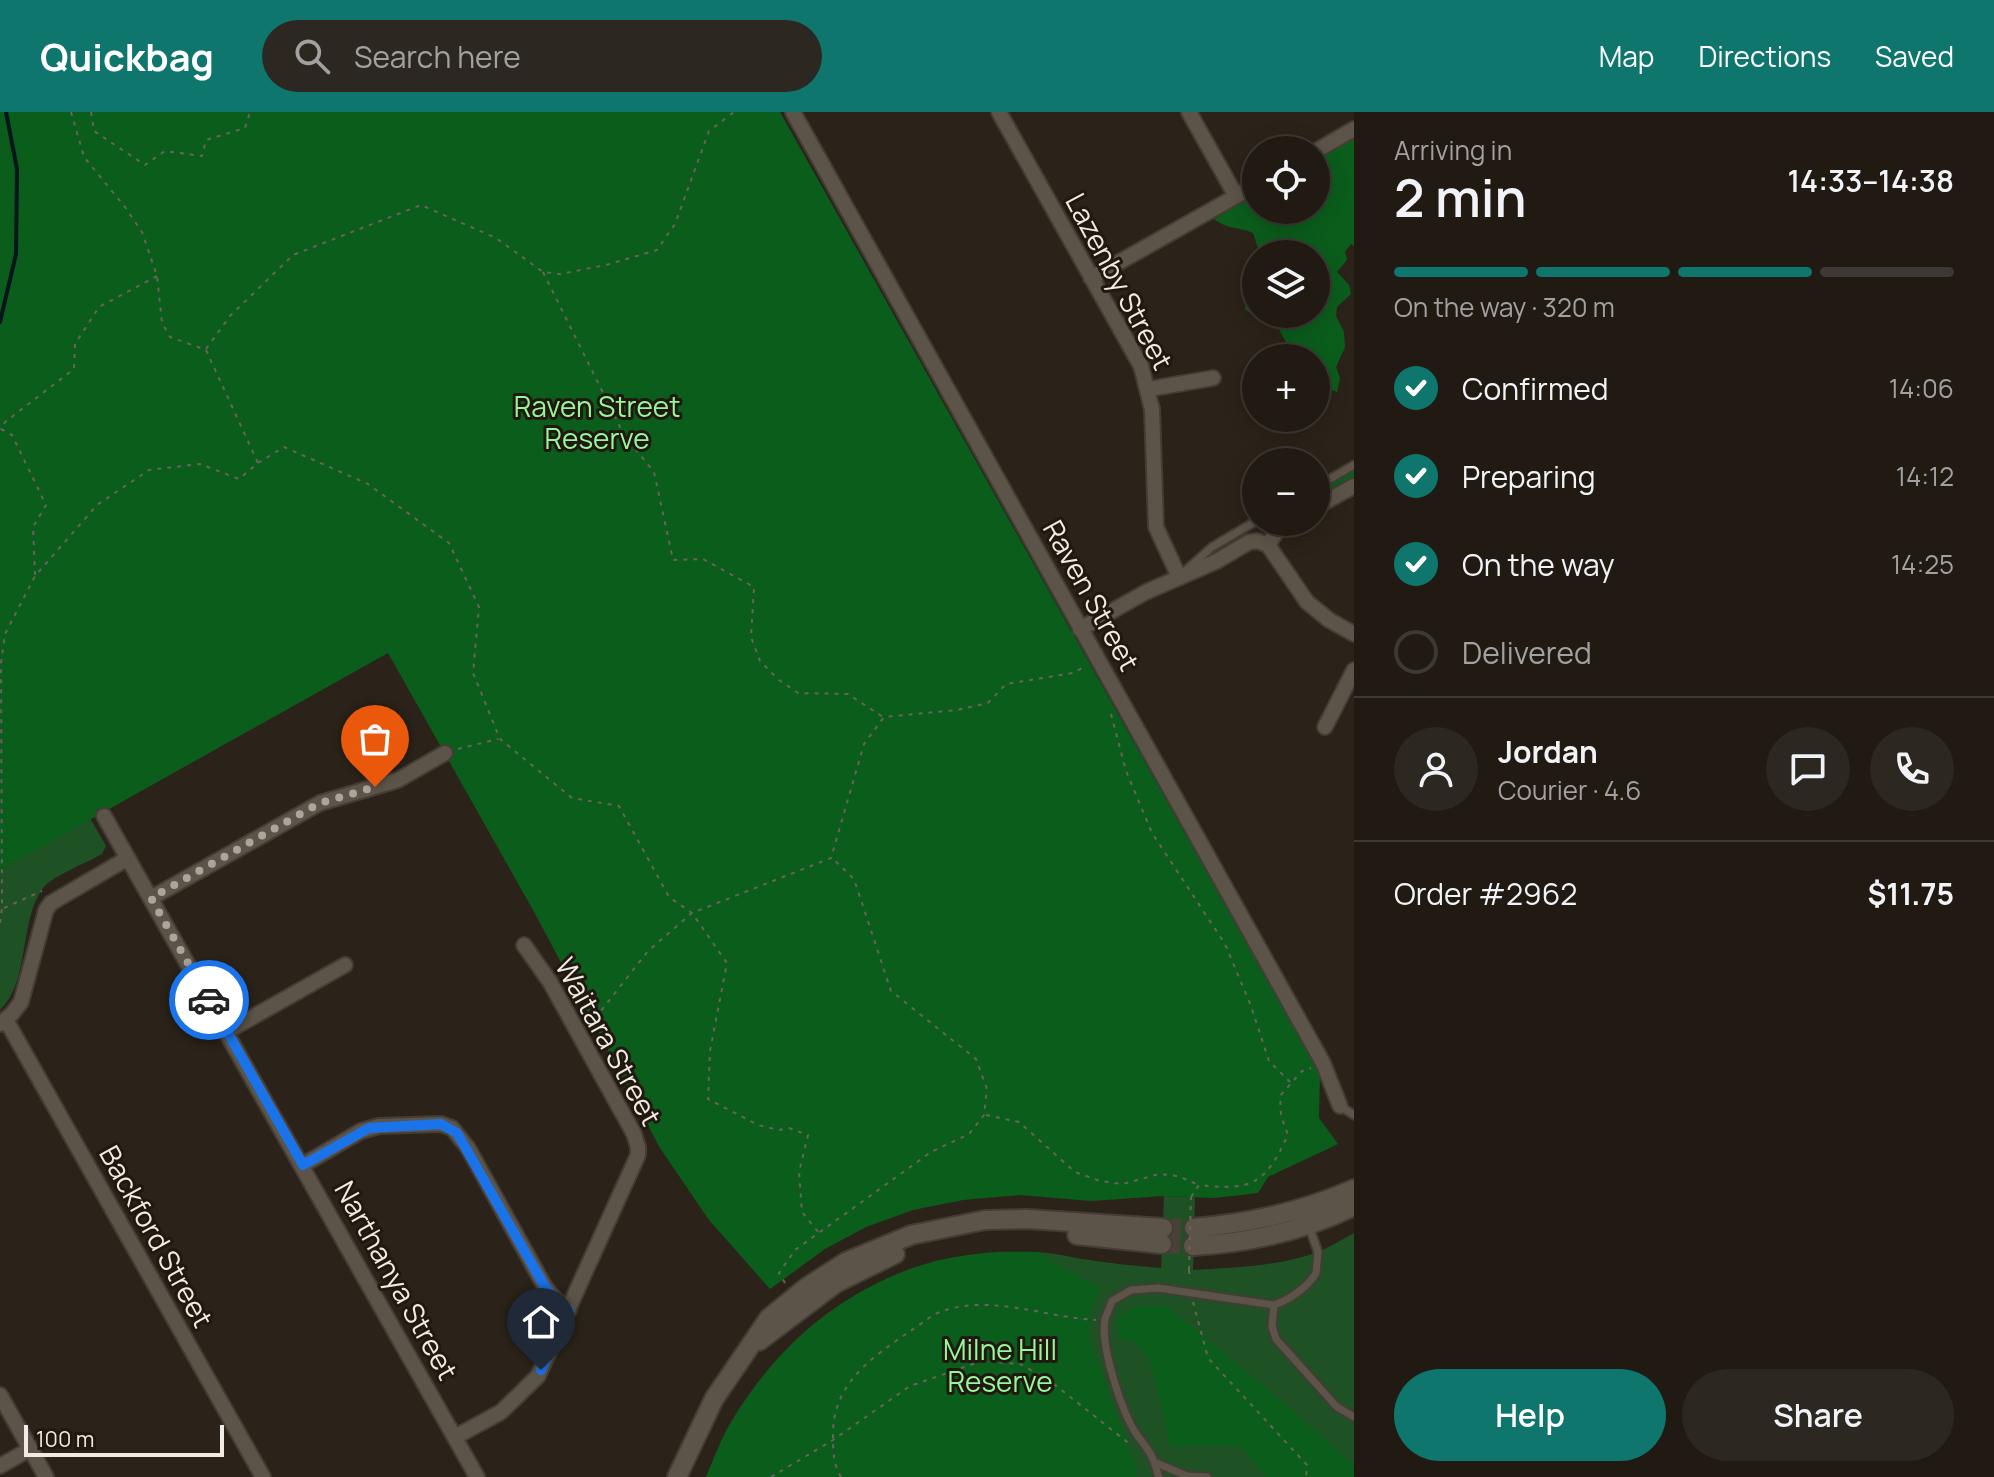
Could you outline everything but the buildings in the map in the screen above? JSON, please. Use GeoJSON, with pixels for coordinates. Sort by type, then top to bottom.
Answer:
{"type":"FeatureCollection","features":[{"type":"Feature","properties":{"kind":"main road"},"geometry":{"type":"LineString","coordinates":[[1193,1237],[1262,1238],[1354,1189]]}},
{"type":"Feature","properties":{"kind":"main road"},"geometry":{"type":"LineString","coordinates":[[1306,1217],[1354,1206]]}},
{"type":"Feature","properties":{"kind":"main road"},"geometry":{"type":"LineString","coordinates":[[677,1477],[707,1411],[769,1318],[807,1287],[846,1262],[911,1235],[964,1223],[1006,1219],[1162,1236]]}},
{"type":"Feature","properties":{"kind":"street","name":"Raven Street"},"geometry":{"type":"LineString","coordinates":[[793,112],[1323,1063],[1340,1106]]}},
{"type":"Feature","properties":{"kind":"street","name":"Lazenby Street"},"geometry":{"type":"LineString","coordinates":[[999,112],[1136,357],[1149,389],[1156,527],[1179,577]]}},
{"type":"Feature","properties":{"kind":"street"},"geometry":{"type":"LineString","coordinates":[[1189,112],[1236,196]]}},
{"type":"Feature","properties":{"kind":"street"},"geometry":{"type":"LineString","coordinates":[[1330,143],[1354,129]]}},
{"type":"Feature","properties":{"kind":"street"},"geometry":{"type":"LineString","coordinates":[[1091,278],[1242,193]]}},
{"type":"Feature","properties":{"kind":"street"},"geometry":{"type":"LineString","coordinates":[[1149,389],[1213,378]]}},
{"type":"Feature","properties":{"kind":"street"},"geometry":{"type":"LineString","coordinates":[[1330,499],[1354,486]]}},
{"type":"Feature","properties":{"kind":"street"},"geometry":{"type":"LineString","coordinates":[[1268,545],[1274,536]]}},
{"type":"Feature","properties":{"kind":"street"},"geometry":{"type":"LineString","coordinates":[[1080,629],[1146,592],[1217,561],[1249,542],[1257,541],[1268,545],[1307,602],[1329,620],[1354,634]]}},
{"type":"Feature","properties":{"kind":"street"},"geometry":{"type":"LineString","coordinates":[[1325,727],[1354,670]]}},
{"type":"Feature","properties":{"kind":"street"},"geometry":{"type":"LineString","coordinates":[[151,898],[320,803],[398,780],[445,753]]}},
{"type":"Feature","properties":{"kind":"street","name":"Narthanya Street"},"geometry":{"type":"LineString","coordinates":[[104,816],[477,1477]]}},
{"type":"Feature","properties":{"kind":"street"},"geometry":{"type":"LineString","coordinates":[[3,1022],[17,1008],[24,994],[46,910],[51,903],[128,858]]}},
{"type":"Feature","properties":{"kind":"street","name":"Waitara Street"},"geometry":{"type":"LineString","coordinates":[[455,1437],[501,1412],[538,1376],[635,1163],[638,1147],[634,1134],[550,982],[524,945]]}},
{"type":"Feature","properties":{"kind":"street"},"geometry":{"type":"LineString","coordinates":[[226,1032],[345,965]]}},
{"type":"Feature","properties":{"kind":"street","name":"Backford Street"},"geometry":{"type":"LineString","coordinates":[[3,1022],[263,1477]]}},
{"type":"Feature","properties":{"kind":"street"},"geometry":{"type":"LineString","coordinates":[[303,1165],[369,1128],[433,1124],[452,1128],[468,1148],[545,1287],[569,1310]]}},
{"type":"Feature","properties":{"kind":"street"},"geometry":{"type":"LineString","coordinates":[[0,1395],[46,1477]]}},
{"type":"Feature","properties":{"kind":"street"},"geometry":{"type":"LineString","coordinates":[[0,1466],[30,1449]]}},
{"type":"Feature","properties":{"kind":"lane"},"geometry":{"type":"LineString","coordinates":[[1330,479],[1354,465]]}},
{"type":"Feature","properties":{"kind":"lane"},"geometry":{"type":"LineString","coordinates":[[1179,577],[1212,547],[1242,529]]}},
{"type":"Feature","properties":{"kind":"lane"},"geometry":{"type":"LineString","coordinates":[[1340,1106],[1354,1115]]}},
{"type":"Feature","properties":{"kind":"lane"},"geometry":{"type":"LineString","coordinates":[[1159,1477],[1149,1449],[1137,1435],[1125,1409],[1105,1342],[1105,1320],[1112,1301],[1131,1290],[1158,1288],[1274,1305],[1303,1287],[1316,1273],[1318,1252],[1306,1217]]}},
{"type":"Feature","properties":{"kind":"lane"},"geometry":{"type":"LineString","coordinates":[[1274,1305],[1272,1326],[1280,1345],[1337,1407],[1354,1417]]}},
{"type":"Feature","properties":{"kind":"lane"},"geometry":{"type":"LineString","coordinates":[[1154,1462],[1187,1476],[1207,1477]]}},
{"type":"Feature","properties":{"kind":"path"},"geometry":{"type":"LineString","coordinates":[[71,112],[84,157],[142,232],[157,276],[162,323],[170,337],[206,350],[258,463]]}},
{"type":"Feature","properties":{"kind":"path"},"geometry":{"type":"LineString","coordinates":[[91,112],[94,131],[145,165],[165,151],[202,156],[206,140],[245,128],[250,112]]}},
{"type":"Feature","properties":{"kind":"path"},"geometry":{"type":"LineString","coordinates":[[543,272],[560,274],[657,250],[675,224],[709,131],[734,112]]}},
{"type":"Feature","properties":{"kind":"path"},"geometry":{"type":"LineString","coordinates":[[206,350],[230,316],[293,255],[421,205],[496,238],[543,272],[624,435],[654,472],[673,560],[703,559],[754,587],[751,637],[760,661],[798,693],[848,694],[884,717],[957,710],[988,703],[1006,684],[1073,673],[1098,659]]}},
{"type":"Feature","properties":{"kind":"path"},"geometry":{"type":"LineString","coordinates":[[35,576],[33,527],[46,505],[12,435],[1,429],[5,422],[74,369],[75,344],[99,307],[157,276]]}},
{"type":"Feature","properties":{"kind":"path"},"geometry":{"type":"LineString","coordinates":[[0,923],[1,663],[5,634],[35,576],[97,505],[149,470],[200,464],[239,479],[284,447],[368,484],[449,543],[479,607],[473,673],[500,739],[572,798],[619,806],[669,897],[692,913],[727,963],[710,1051],[708,1099],[758,1125],[779,1130],[789,1128],[808,1135],[799,1172],[802,1212],[819,1233]]}},
{"type":"Feature","properties":{"kind":"path"},"geometry":{"type":"LineString","coordinates":[[1108,704],[1126,771],[1152,833],[1225,944],[1251,1006],[1269,1061],[1291,1083]]}},
{"type":"Feature","properties":{"kind":"path"},"geometry":{"type":"LineString","coordinates":[[831,858],[864,744],[884,717]]}},
{"type":"Feature","properties":{"kind":"path"},"geometry":{"type":"LineString","coordinates":[[445,753],[500,739]]}},
{"type":"Feature","properties":{"kind":"path"},"geometry":{"type":"LineString","coordinates":[[579,1037],[648,951],[692,913],[831,858]]}},
{"type":"Feature","properties":{"kind":"path"},"geometry":{"type":"LineString","coordinates":[[785,1284],[779,1273],[795,1250],[931,1152],[969,1134],[984,1115],[987,1089],[976,1059],[891,991],[854,879],[831,858]]}},
{"type":"Feature","properties":{"kind":"path"},"geometry":{"type":"LineString","coordinates":[[984,1115],[1019,1122],[1075,1172],[1100,1181],[1123,1184],[1159,1174],[1178,1176],[1199,1185],[1225,1188],[1244,1186],[1269,1171],[1288,1135],[1281,1116],[1280,1096],[1302,1071],[1323,1063]]}},
{"type":"Feature","properties":{"kind":"path"},"geometry":{"type":"LineString","coordinates":[[1189,1270],[1191,1197],[1199,1185]]}},
{"type":"Feature","properties":{"kind":"path"},"geometry":{"type":"LineString","coordinates":[[1191,1294],[1208,1358],[1307,1465],[1306,1477]]}},
{"type":"Feature","properties":{"kind":"path"},"geometry":{"type":"LineString","coordinates":[[841,1477],[837,1470],[833,1440],[833,1417],[840,1394],[852,1376],[933,1315],[947,1308],[971,1304],[1005,1306],[1063,1318],[1105,1320]]}},
{"type":"Feature","properties":{"kind":"path"},"geometry":{"type":"LineString","coordinates":[[771,1477],[833,1440],[910,1386],[982,1361],[1020,1364],[1050,1381],[1133,1447]]}},
{"type":"Feature","properties":{"kind":"green space","name":"Raven Street Reserve"},"geometry":{"type":"Polygon","coordinates":[[[0,112],[780,112],[1320,1074],[1319,1118],[1338,1144],[1268,1177],[1258,1193],[1215,1198],[1164,1196],[1091,1201],[1020,1195],[963,1200],[913,1210],[866,1227],[825,1249],[770,1289],[709,1220],[660,1148],[533,910],[388,653],[0,870],[0,112]]]}},
{"type":"Feature","properties":{"kind":"green space"},"geometry":{"type":"Polygon","coordinates":[[[1354,136],[1354,246],[1351,244],[1345,252],[1347,260],[1337,272],[1349,285],[1351,294],[1337,307],[1336,316],[1344,332],[1345,347],[1336,367],[1340,378],[1337,392],[1330,388],[1330,344],[1287,344],[1279,328],[1330,328],[1330,240],[1255,240],[1253,233],[1223,225],[1214,219],[1242,202],[1242,224],[1330,224],[1330,151],[1354,136]]]}},
{"type":"Feature","properties":{"kind":"green space"},"geometry":{"type":"Polygon","coordinates":[[[1354,469],[1354,477],[1330,491],[1330,484],[1354,469]]]}},
{"type":"Feature","properties":{"kind":"green space"},"geometry":{"type":"Polygon","coordinates":[[[90,818],[106,846],[102,854],[43,888],[30,917],[16,984],[0,1010],[0,870],[90,818]]]}},
{"type":"Feature","properties":{"kind":"green space","name":"Milne Hill Reserve"},"geometry":{"type":"Polygon","coordinates":[[[1164,1196],[1195,1197],[1193,1270],[1290,1260],[1320,1251],[1354,1233],[1354,1477],[706,1477],[727,1429],[759,1381],[789,1346],[822,1317],[858,1294],[898,1275],[940,1262],[985,1255],[1040,1252],[1161,1268],[1164,1196]]]}},
{"type":"Feature","properties":{"kind":"green space"},"geometry":{"type":"Polygon","coordinates":[[[1038,1252],[1101,1288],[1090,1312],[1089,1338],[1136,1467],[1136,1477],[706,1477],[721,1441],[753,1389],[805,1332],[834,1309],[867,1288],[901,1272],[938,1261],[984,1253],[1038,1252]]]}},
{"type":"Feature","properties":{"kind":"green space"},"geometry":{"type":"Polygon","coordinates":[[[1136,1306],[1166,1306],[1354,1465],[1354,1477],[1266,1477],[1240,1446],[1170,1446],[1151,1363],[1135,1341],[1118,1338],[1118,1317],[1136,1306]]]}},
{"type":"Feature","properties":{"kind":"waterway"},"geometry":{"type":"LineString","coordinates":[[0,322],[16,254],[17,169],[6,112]]}},
{"type":"Feature","properties":{"kind":"tunnel"},"geometry":{"type":"LineString","coordinates":[[1163,1228],[1194,1228]]}},
{"type":"Feature","properties":{"kind":"tunnel"},"geometry":{"type":"LineString","coordinates":[[1162,1244],[1193,1246]]}},
{"type":"Feature","properties":{"kind":"way so far"},"geometry":{"type":"LineString","coordinates":[[209,1000],[151,898],[320,803],[375,787]]}},
{"type":"Feature","properties":{"kind":"route"},"geometry":{"type":"LineString","coordinates":[[209,1000],[303,1165],[369,1128],[441,1124],[457,1133],[545,1287],[569,1310],[541,1370]]}}]}
